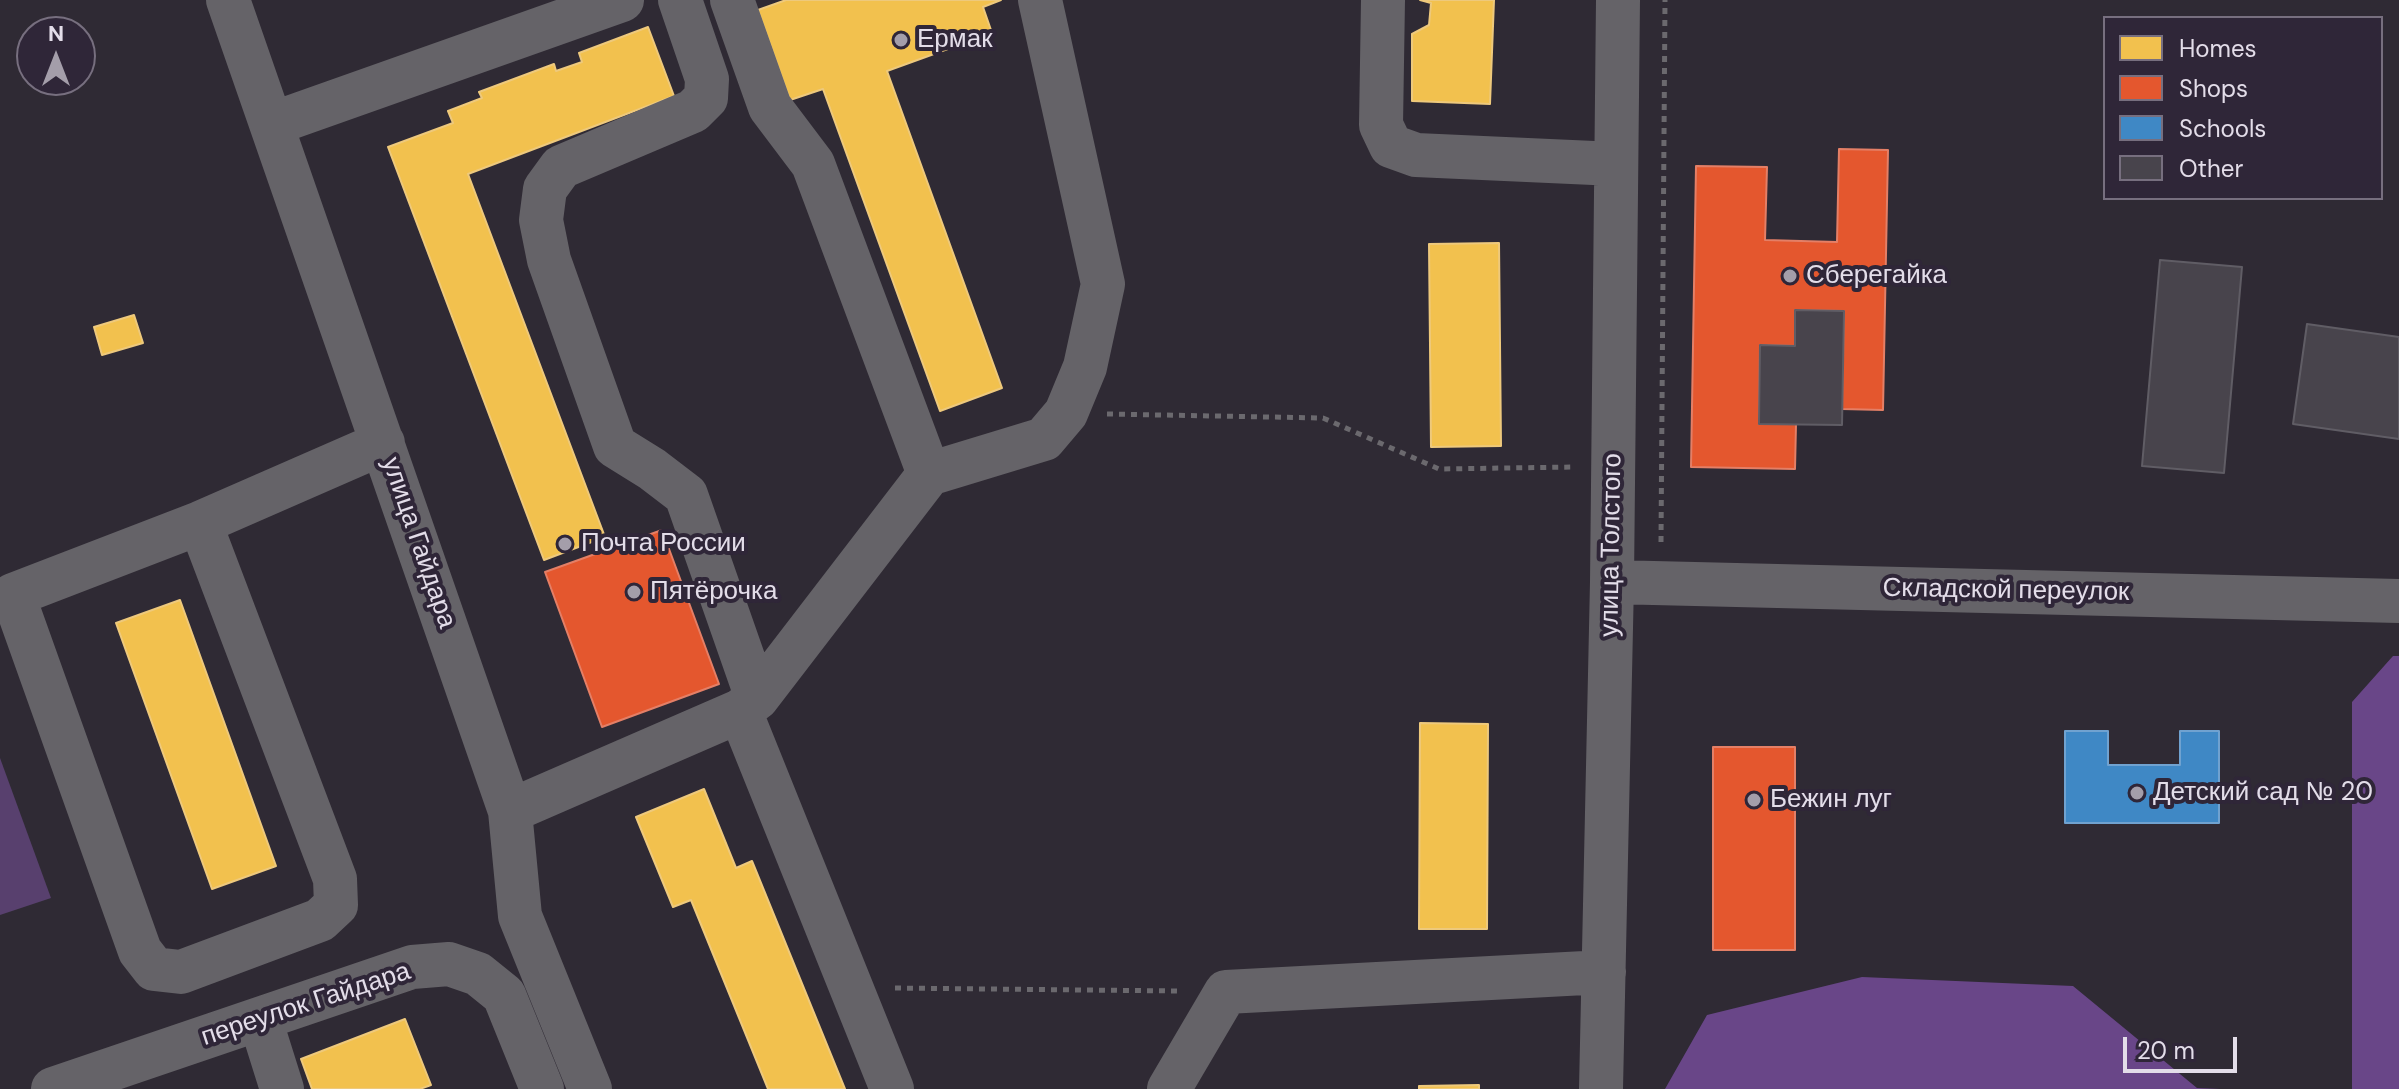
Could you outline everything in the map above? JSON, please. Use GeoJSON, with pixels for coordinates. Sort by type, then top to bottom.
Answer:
{"type":"FeatureCollection","features":[{"type":"Feature","properties":{"kind":"street","name":"улица Гайдара"},"geometry":{"type":"LineString","coordinates":[[228,0],[510,811],[520,916],[590,1089]]}},
{"type":"Feature","properties":{"kind":"street"},"geometry":{"type":"LineString","coordinates":[[272,124],[622,0]]}},
{"type":"Feature","properties":{"kind":"street"},"geometry":{"type":"LineString","coordinates":[[680,0],[707,79],[706,98],[693,111],[561,167],[545,189],[541,220],[549,260],[615,446],[686,495],[748,705],[851,987],[892,1089]]}},
{"type":"Feature","properties":{"kind":"street"},"geometry":{"type":"LineString","coordinates":[[732,0],[770,107],[813,164],[929,474]]}},
{"type":"Feature","properties":{"kind":"street"},"geometry":{"type":"LineString","coordinates":[[510,811],[748,705],[929,474],[1044,439],[1066,413],[1085,367],[1103,284],[1040,0]]}},
{"type":"Feature","properties":{"kind":"street"},"geometry":{"type":"LineString","coordinates":[[1383,0],[1381,125],[1391,146],[1416,155],[1616,164]]}},
{"type":"Feature","properties":{"kind":"street","name":"улица Толстого"},"geometry":{"type":"LineString","coordinates":[[1601,1089],[1612,582],[1618,0]]}},
{"type":"Feature","properties":{"kind":"street"},"geometry":{"type":"LineString","coordinates":[[200,523],[335,879],[336,905],[320,920],[181,972],[154,969],[140,951],[13,595],[200,523],[383,443]]}},
{"type":"Feature","properties":{"kind":"street","name":"Складской переулок"},"geometry":{"type":"LineString","coordinates":[[1612,582],[2399,601]]}},
{"type":"Feature","properties":{"kind":"street","name":"переулок Гайдара"},"geometry":{"type":"LineString","coordinates":[[53,1089],[412,967],[449,964],[478,974],[504,995],[542,1089]]}},
{"type":"Feature","properties":{"kind":"street"},"geometry":{"type":"LineString","coordinates":[[1169,1089],[1226,992],[1604,972]]}},
{"type":"Feature","properties":{"kind":"street"},"geometry":{"type":"LineString","coordinates":[[260,1019],[282,1089]]}},
{"type":"Feature","properties":{"kind":"path"},"geometry":{"type":"LineString","coordinates":[[1661,583],[1665,0]]}},
{"type":"Feature","properties":{"kind":"path"},"geometry":{"type":"LineString","coordinates":[[1066,413],[1323,418],[1439,469],[1613,467]]}},
{"type":"Feature","properties":{"kind":"path"},"geometry":{"type":"LineString","coordinates":[[851,987],[1226,992]]}},
{"type":"Feature","properties":{"kind":"shaded area"},"geometry":{"type":"Polygon","coordinates":[[[2393,656],[2399,656],[2399,1089],[2352,1089],[2352,702],[2393,656]]]}},
{"type":"Feature","properties":{"kind":"shaded area"},"geometry":{"type":"Polygon","coordinates":[[[0,758],[51,898],[0,915],[0,758]]]}},
{"type":"Feature","properties":{"kind":"shaded area"},"geometry":{"type":"Polygon","coordinates":[[[1862,977],[2073,986],[2197,1088],[2220,1089],[1665,1089],[1707,1015],[1862,977]]]}},
{"type":"Feature","properties":{"kind":"building: Homes"},"geometry":{"type":"Polygon","coordinates":[[[786,0],[1001,0],[983,7],[992,33],[887,71],[1002,388],[940,411],[823,89],[790,100],[758,10],[786,0]]]}},
{"type":"Feature","properties":{"kind":"building: Homes"},"geometry":{"type":"Polygon","coordinates":[[[1420,0],[1494,0],[1490,104],[1412,101],[1412,34],[1429,25],[1431,3],[1420,0]]]}},
{"type":"Feature","properties":{"kind":"building: Homes"},"geometry":{"type":"Polygon","coordinates":[[[648,27],[674,96],[468,174],[605,537],[544,560],[388,147],[453,123],[448,111],[482,98],[479,92],[554,64],[556,71],[582,62],[579,53],[648,27]]]}},
{"type":"Feature","properties":{"kind":"building: Homes"},"geometry":{"type":"Polygon","coordinates":[[[1499,243],[1501,446],[1431,447],[1429,244],[1499,243]]]}},
{"type":"Feature","properties":{"kind":"building: Homes"},"geometry":{"type":"Polygon","coordinates":[[[134,315],[143,343],[102,355],[94,327],[134,315]]]}},
{"type":"Feature","properties":{"kind":"building: Homes"},"geometry":{"type":"Polygon","coordinates":[[[180,600],[276,866],[212,889],[116,623],[180,600]]]}},
{"type":"Feature","properties":{"kind":"building: Homes"},"geometry":{"type":"Polygon","coordinates":[[[1420,723],[1488,724],[1487,929],[1419,929],[1420,723]]]}},
{"type":"Feature","properties":{"kind":"building: Homes"},"geometry":{"type":"Polygon","coordinates":[[[704,789],[736,868],[752,861],[845,1089],[768,1089],[691,900],[673,907],[636,817],[704,789]]]}},
{"type":"Feature","properties":{"kind":"building: Homes"},"geometry":{"type":"Polygon","coordinates":[[[405,1019],[431,1085],[420,1089],[312,1089],[301,1059],[405,1019]]]}},
{"type":"Feature","properties":{"kind":"building: Homes"},"geometry":{"type":"Polygon","coordinates":[[[1479,1085],[1479,1089],[1419,1089],[1419,1086],[1479,1085]]]}},
{"type":"Feature","properties":{"kind":"building: Shops","name":"Сберегайка"},"geometry":{"type":"Polygon","coordinates":[[[1839,149],[1888,150],[1883,410],[1842,409],[1844,311],[1795,310],[1795,346],[1760,345],[1759,424],[1796,424],[1795,469],[1691,467],[1696,166],[1767,167],[1765,240],[1837,242],[1839,149]]]}},
{"type":"Feature","properties":{"kind":"building: Shops"},"geometry":{"type":"Polygon","coordinates":[[[662,530],[719,684],[602,727],[545,572],[662,530]]]}},
{"type":"Feature","properties":{"kind":"building: Shops","name":"Бежин луг"},"geometry":{"type":"Polygon","coordinates":[[[1713,747],[1795,747],[1795,950],[1713,950],[1713,747]]]}},
{"type":"Feature","properties":{"kind":"building: Schools"},"geometry":{"type":"Polygon","coordinates":[[[2065,731],[2108,731],[2108,765],[2180,765],[2180,731],[2219,731],[2219,823],[2065,823],[2065,731]]]}},
{"type":"Feature","properties":{"kind":"building: Other"},"geometry":{"type":"Polygon","coordinates":[[[2160,260],[2242,267],[2224,473],[2142,466],[2160,260]]]}},
{"type":"Feature","properties":{"kind":"building: Other"},"geometry":{"type":"Polygon","coordinates":[[[1795,310],[1844,311],[1842,425],[1759,424],[1760,345],[1795,346],[1795,310]]]}},
{"type":"Feature","properties":{"kind":"building: Other"},"geometry":{"type":"Polygon","coordinates":[[[2307,324],[2399,337],[2399,439],[2293,424],[2307,324]]]}},
{"type":"Feature","properties":{"kind":"place","name":"Ермак"},"geometry":{"type":"Point","coordinates":[901,40]}},
{"type":"Feature","properties":{"kind":"place","name":"Сберегайка"},"geometry":{"type":"Point","coordinates":[1790,276]}},
{"type":"Feature","properties":{"kind":"place","name":"Почта России"},"geometry":{"type":"Point","coordinates":[565,544]}},
{"type":"Feature","properties":{"kind":"place","name":"Пятёрочка"},"geometry":{"type":"Point","coordinates":[634,592]}},
{"type":"Feature","properties":{"kind":"place","name":"Детский сад № 20"},"geometry":{"type":"Point","coordinates":[2137,793]}},
{"type":"Feature","properties":{"kind":"place","name":"Бежин луг"},"geometry":{"type":"Point","coordinates":[1754,800]}}]}
